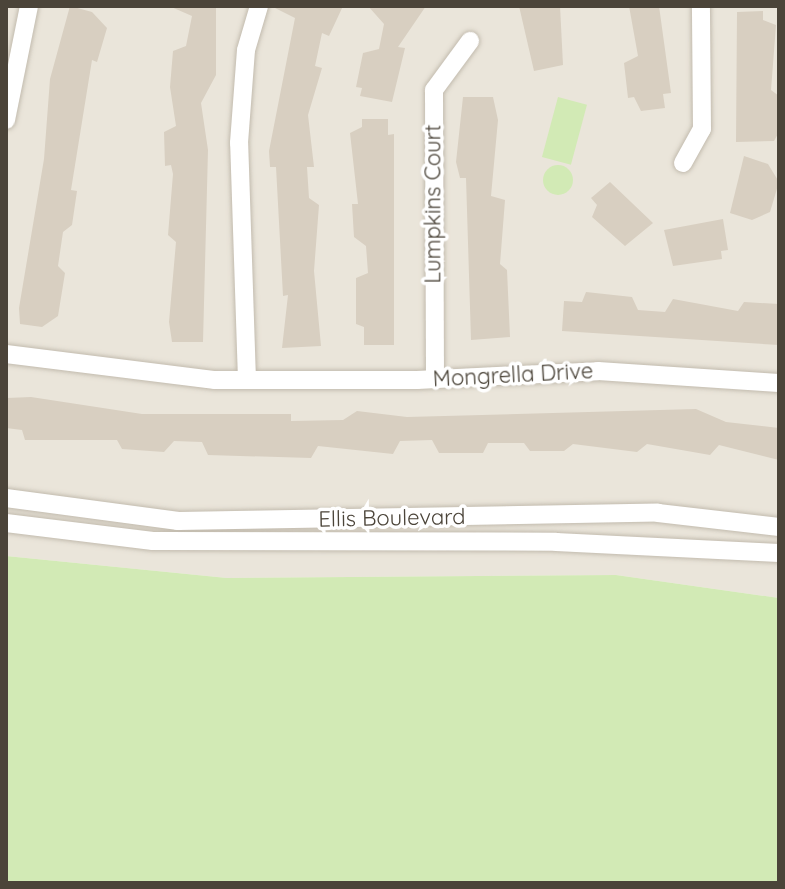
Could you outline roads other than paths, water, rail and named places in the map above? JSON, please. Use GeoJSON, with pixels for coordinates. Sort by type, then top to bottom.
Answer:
{"type":"FeatureCollection","features":[{"type":"Feature","properties":{"kind":"street"},"geometry":{"type":"LineString","coordinates":[[6,120],[29,6]]}},
{"type":"Feature","properties":{"kind":"street"},"geometry":{"type":"LineString","coordinates":[[247,380],[239,143],[246,50],[259,6]]}},
{"type":"Feature","properties":{"kind":"street"},"geometry":{"type":"LineString","coordinates":[[683,163],[702,129],[701,6]]}},
{"type":"Feature","properties":{"kind":"street","name":"Lumpkins Court"},"geometry":{"type":"LineString","coordinates":[[435,379],[434,90],[470,41]]}},
{"type":"Feature","properties":{"kind":"street","name":"Mongrella Drive"},"geometry":{"type":"LineString","coordinates":[[6,354],[247,380],[435,379],[598,371],[779,383]]}},
{"type":"Feature","properties":{"kind":"street","name":"Ellis Boulevard"},"geometry":{"type":"LineString","coordinates":[[6,498],[178,521],[658,513],[779,527]]}},
{"type":"Feature","properties":{"kind":"street","name":"Ellis Boulevard"},"geometry":{"type":"LineString","coordinates":[[6,523],[153,541],[556,542],[779,553]]}}]}
